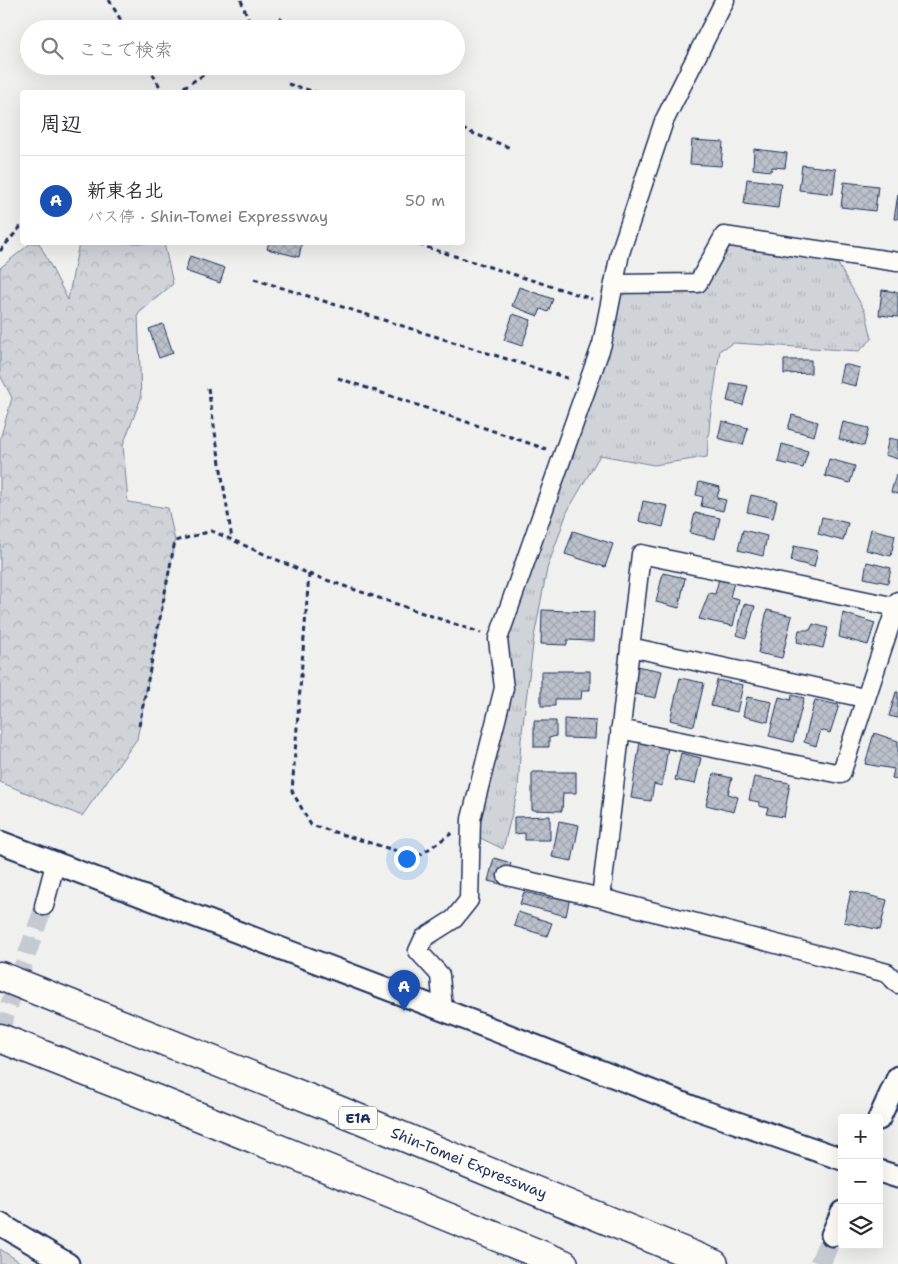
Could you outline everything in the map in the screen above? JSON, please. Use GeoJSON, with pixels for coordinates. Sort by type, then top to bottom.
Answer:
{"type":"FeatureCollection","features":[{"type":"Feature","properties":{"kind":"highway","name":"Shin-Tomei Expressway"},"geometry":{"type":"LineString","coordinates":[[0,976],[338,1110],[714,1264]]}},
{"type":"Feature","properties":{"kind":"highway"},"geometry":{"type":"LineString","coordinates":[[0,1038],[564,1264]]}},
{"type":"Feature","properties":{"kind":"street"},"geometry":{"type":"LineString","coordinates":[[443,1010],[440,974],[418,951],[424,938],[454,919],[468,900],[470,819],[504,688],[498,639],[602,344],[620,253],[664,121],[726,0]]}},
{"type":"Feature","properties":{"kind":"street"},"geometry":{"type":"LineString","coordinates":[[614,284],[698,282],[724,236],[898,262]]}},
{"type":"Feature","properties":{"kind":"street"},"geometry":{"type":"LineString","coordinates":[[601,898],[620,729],[630,647],[640,554],[897,604],[840,774],[620,729]]}},
{"type":"Feature","properties":{"kind":"street"},"geometry":{"type":"LineString","coordinates":[[630,647],[864,698]]}},
{"type":"Feature","properties":{"kind":"street"},"geometry":{"type":"LineString","coordinates":[[0,842],[700,1110],[838,1158]]}},
{"type":"Feature","properties":{"kind":"street"},"geometry":{"type":"LineString","coordinates":[[44,906],[55,864]]}},
{"type":"Feature","properties":{"kind":"street"},"geometry":{"type":"LineString","coordinates":[[506,876],[601,898],[887,974],[898,984]]}},
{"type":"Feature","properties":{"kind":"street"},"geometry":{"type":"LineString","coordinates":[[881,1114],[898,1078]]}},
{"type":"Feature","properties":{"kind":"street"},"geometry":{"type":"LineString","coordinates":[[883,1172],[898,1177]]}},
{"type":"Feature","properties":{"kind":"street"},"geometry":{"type":"LineString","coordinates":[[832,1235],[838,1221]]}},
{"type":"Feature","properties":{"kind":"street"},"geometry":{"type":"LineString","coordinates":[[0,1224],[68,1264]]}},
{"type":"Feature","properties":{"kind":"path"},"geometry":{"type":"LineString","coordinates":[[109,0],[121,20]]}},
{"type":"Feature","properties":{"kind":"path"},"geometry":{"type":"LineString","coordinates":[[241,0],[249,20]]}},
{"type":"Feature","properties":{"kind":"path"},"geometry":{"type":"LineString","coordinates":[[280,20],[283,16]]}},
{"type":"Feature","properties":{"kind":"path"},"geometry":{"type":"LineString","coordinates":[[153,75],[162,90]]}},
{"type":"Feature","properties":{"kind":"path"},"geometry":{"type":"LineString","coordinates":[[179,90],[203,75]]}},
{"type":"Feature","properties":{"kind":"path"},"geometry":{"type":"LineString","coordinates":[[288,84],[309,90]]}},
{"type":"Feature","properties":{"kind":"path"},"geometry":{"type":"LineString","coordinates":[[465,130],[511,148]]}},
{"type":"Feature","properties":{"kind":"path"},"geometry":{"type":"LineString","coordinates":[[0,251],[20,227]]}},
{"type":"Feature","properties":{"kind":"path"},"geometry":{"type":"LineString","coordinates":[[420,245],[610,304]]}},
{"type":"Feature","properties":{"kind":"path"},"geometry":{"type":"LineString","coordinates":[[254,279],[588,384]]}},
{"type":"Feature","properties":{"kind":"path"},"geometry":{"type":"LineString","coordinates":[[338,378],[563,455]]}},
{"type":"Feature","properties":{"kind":"path"},"geometry":{"type":"LineString","coordinates":[[208,388],[232,540]]}},
{"type":"Feature","properties":{"kind":"path"},"geometry":{"type":"LineString","coordinates":[[139,726],[175,541],[212,531],[309,574],[498,639]]}},
{"type":"Feature","properties":{"kind":"path"},"geometry":{"type":"LineString","coordinates":[[309,574],[292,791],[312,825],[417,857],[470,819]]}},
{"type":"Feature","properties":{"kind":"green space"},"geometry":{"type":"Polygon","coordinates":[[[724,236],[838,264],[866,313],[872,339],[859,351],[734,343],[720,350],[710,418],[707,457],[654,465],[600,455],[567,512],[547,569],[534,637],[521,740],[518,789],[503,849],[470,833],[506,641],[612,291],[703,280],[724,236]]]}},
{"type":"Feature","properties":{"kind":"green space"},"geometry":{"type":"Polygon","coordinates":[[[29,245],[40,245],[68,300],[79,245],[164,245],[173,284],[138,314],[141,398],[123,445],[128,502],[168,508],[175,541],[137,739],[82,816],[0,782],[0,439],[12,398],[0,375],[0,268],[29,245]]]}},
{"type":"Feature","properties":{"kind":"green space"},"geometry":{"type":"Polygon","coordinates":[[[0,1249],[23,1264],[0,1264],[0,1249]]]}},
{"type":"Feature","properties":{"kind":"building"},"geometry":{"type":"Polygon","coordinates":[[[692,140],[723,142],[721,166],[690,164],[692,140]]]}},
{"type":"Feature","properties":{"kind":"building"},"geometry":{"type":"Polygon","coordinates":[[[754,149],[787,153],[785,168],[772,167],[771,171],[753,169],[754,149]]]}},
{"type":"Feature","properties":{"kind":"building"},"geometry":{"type":"Polygon","coordinates":[[[802,165],[836,169],[833,194],[799,190],[802,165]]]}},
{"type":"Feature","properties":{"kind":"building"},"geometry":{"type":"Polygon","coordinates":[[[747,179],[781,183],[778,208],[744,204],[747,179]]]}},
{"type":"Feature","properties":{"kind":"building"},"geometry":{"type":"Polygon","coordinates":[[[844,182],[878,186],[875,211],[841,207],[844,182]]]}},
{"type":"Feature","properties":{"kind":"building"},"geometry":{"type":"Polygon","coordinates":[[[898,194],[898,219],[894,219],[898,194]]]}},
{"type":"Feature","properties":{"kind":"building"},"geometry":{"type":"Polygon","coordinates":[[[268,245],[301,245],[299,257],[267,249],[268,245]]]}},
{"type":"Feature","properties":{"kind":"building"},"geometry":{"type":"Polygon","coordinates":[[[190,256],[225,268],[220,283],[185,271],[190,256]]]}},
{"type":"Feature","properties":{"kind":"building"},"geometry":{"type":"Polygon","coordinates":[[[519,287],[553,299],[548,312],[541,309],[538,316],[512,306],[519,287]]]}},
{"type":"Feature","properties":{"kind":"building"},"geometry":{"type":"Polygon","coordinates":[[[882,290],[898,292],[898,317],[879,315],[882,290]]]}},
{"type":"Feature","properties":{"kind":"building"},"geometry":{"type":"Polygon","coordinates":[[[513,314],[531,320],[522,346],[504,340],[513,314]]]}},
{"type":"Feature","properties":{"kind":"building"},"geometry":{"type":"Polygon","coordinates":[[[163,324],[173,353],[159,358],[149,329],[163,324]]]}},
{"type":"Feature","properties":{"kind":"building"},"geometry":{"type":"Polygon","coordinates":[[[784,360],[811,360],[811,373],[784,374],[784,360]]]}},
{"type":"Feature","properties":{"kind":"building"},"geometry":{"type":"Polygon","coordinates":[[[843,364],[860,368],[856,386],[839,382],[843,364]]]}},
{"type":"Feature","properties":{"kind":"building"},"geometry":{"type":"Polygon","coordinates":[[[731,383],[748,386],[743,405],[727,401],[731,383]]]}},
{"type":"Feature","properties":{"kind":"building"},"geometry":{"type":"Polygon","coordinates":[[[792,415],[818,422],[814,436],[788,429],[792,415]]]}},
{"type":"Feature","properties":{"kind":"building"},"geometry":{"type":"Polygon","coordinates":[[[722,421],[748,428],[743,445],[718,438],[722,421]]]}},
{"type":"Feature","properties":{"kind":"building"},"geometry":{"type":"Polygon","coordinates":[[[843,422],[869,428],[864,446],[839,439],[843,422]]]}},
{"type":"Feature","properties":{"kind":"building"},"geometry":{"type":"Polygon","coordinates":[[[889,438],[898,440],[898,459],[885,455],[889,438]]]}},
{"type":"Feature","properties":{"kind":"building"},"geometry":{"type":"Polygon","coordinates":[[[782,444],[808,451],[803,468],[778,462],[782,444]]]}},
{"type":"Feature","properties":{"kind":"building"},"geometry":{"type":"Polygon","coordinates":[[[829,459],[855,466],[850,483],[825,476],[829,459]]]}},
{"type":"Feature","properties":{"kind":"building"},"geometry":{"type":"Polygon","coordinates":[[[896,475],[898,476],[898,494],[891,492],[896,475]]]}},
{"type":"Feature","properties":{"kind":"building"},"geometry":{"type":"Polygon","coordinates":[[[699,482],[720,487],[717,498],[726,500],[723,511],[701,506],[703,497],[696,495],[699,482]]]}},
{"type":"Feature","properties":{"kind":"building"},"geometry":{"type":"Polygon","coordinates":[[[751,495],[777,501],[773,518],[747,512],[751,495]]]}},
{"type":"Feature","properties":{"kind":"building"},"geometry":{"type":"Polygon","coordinates":[[[643,501],[668,506],[663,527],[639,521],[643,501]]]}},
{"type":"Feature","properties":{"kind":"building"},"geometry":{"type":"Polygon","coordinates":[[[695,513],[720,518],[715,539],[690,533],[695,513]]]}},
{"type":"Feature","properties":{"kind":"building"},"geometry":{"type":"Polygon","coordinates":[[[822,517],[848,523],[843,541],[818,534],[822,517]]]}},
{"type":"Feature","properties":{"kind":"building"},"geometry":{"type":"Polygon","coordinates":[[[871,529],[895,535],[891,556],[866,550],[871,529]]]}},
{"type":"Feature","properties":{"kind":"building"},"geometry":{"type":"Polygon","coordinates":[[[743,530],[767,536],[763,556],[738,550],[743,530]]]}},
{"type":"Feature","properties":{"kind":"building"},"geometry":{"type":"Polygon","coordinates":[[[573,531],[613,544],[605,567],[565,554],[573,531]]]}},
{"type":"Feature","properties":{"kind":"building"},"geometry":{"type":"Polygon","coordinates":[[[794,546],[818,551],[814,567],[791,561],[794,546]]]}},
{"type":"Feature","properties":{"kind":"building"},"geometry":{"type":"Polygon","coordinates":[[[867,562],[891,568],[888,583],[864,578],[867,562]]]}},
{"type":"Feature","properties":{"kind":"building"},"geometry":{"type":"Polygon","coordinates":[[[663,573],[685,578],[679,608],[656,602],[663,573]]]}},
{"type":"Feature","properties":{"kind":"building"},"geometry":{"type":"Polygon","coordinates":[[[719,579],[734,582],[730,597],[739,599],[733,626],[699,619],[709,593],[715,594],[719,579]]]}},
{"type":"Feature","properties":{"kind":"building"},"geometry":{"type":"Polygon","coordinates":[[[744,604],[755,606],[746,638],[737,635],[744,604]]]}},
{"type":"Feature","properties":{"kind":"building"},"geometry":{"type":"Polygon","coordinates":[[[542,610],[594,612],[593,641],[567,640],[567,645],[541,644],[542,610]]]}},
{"type":"Feature","properties":{"kind":"building"},"geometry":{"type":"Polygon","coordinates":[[[767,610],[792,616],[782,658],[758,653],[767,610]]]}},
{"type":"Feature","properties":{"kind":"building"},"geometry":{"type":"Polygon","coordinates":[[[843,613],[875,623],[868,645],[839,637],[843,613]]]}},
{"type":"Feature","properties":{"kind":"building"},"geometry":{"type":"Polygon","coordinates":[[[813,624],[828,628],[823,648],[797,642],[799,630],[810,630],[813,624]]]}},
{"type":"Feature","properties":{"kind":"building"},"geometry":{"type":"Polygon","coordinates":[[[636,666],[662,671],[656,698],[630,693],[636,666]]]}},
{"type":"Feature","properties":{"kind":"building"},"geometry":{"type":"Polygon","coordinates":[[[541,671],[590,671],[590,690],[582,690],[581,699],[555,699],[555,706],[541,706],[541,671]]]}},
{"type":"Feature","properties":{"kind":"building"},"geometry":{"type":"Polygon","coordinates":[[[680,678],[704,683],[694,726],[670,720],[680,678]]]}},
{"type":"Feature","properties":{"kind":"building"},"geometry":{"type":"Polygon","coordinates":[[[717,680],[743,685],[737,712],[711,706],[717,680]]]}},
{"type":"Feature","properties":{"kind":"building"},"geometry":{"type":"Polygon","coordinates":[[[896,692],[898,692],[898,718],[889,716],[896,692]]]}},
{"type":"Feature","properties":{"kind":"building"},"geometry":{"type":"Polygon","coordinates":[[[792,695],[804,698],[793,742],[769,736],[779,697],[791,700],[792,695]]]}},
{"type":"Feature","properties":{"kind":"building"},"geometry":{"type":"Polygon","coordinates":[[[747,697],[772,702],[768,722],[743,716],[747,697]]]}},
{"type":"Feature","properties":{"kind":"building"},"geometry":{"type":"Polygon","coordinates":[[[815,700],[839,705],[830,733],[821,730],[816,746],[804,742],[815,700]]]}},
{"type":"Feature","properties":{"kind":"building"},"geometry":{"type":"Polygon","coordinates":[[[564,719],[596,721],[595,739],[564,738],[564,719]]]}},
{"type":"Feature","properties":{"kind":"building"},"geometry":{"type":"Polygon","coordinates":[[[534,721],[556,721],[556,736],[549,738],[549,747],[534,747],[534,721]]]}},
{"type":"Feature","properties":{"kind":"building"},"geometry":{"type":"Polygon","coordinates":[[[874,733],[898,741],[898,779],[892,778],[894,769],[865,764],[874,733]]]}},
{"type":"Feature","properties":{"kind":"building"},"geometry":{"type":"Polygon","coordinates":[[[640,742],[668,747],[662,786],[654,784],[651,801],[631,798],[640,742]]]}},
{"type":"Feature","properties":{"kind":"building"},"geometry":{"type":"Polygon","coordinates":[[[681,753],[701,758],[695,784],[675,780],[681,753]]]}},
{"type":"Feature","properties":{"kind":"building"},"geometry":{"type":"Polygon","coordinates":[[[532,772],[576,772],[576,793],[563,793],[562,811],[532,810],[532,772]]]}},
{"type":"Feature","properties":{"kind":"building"},"geometry":{"type":"Polygon","coordinates":[[[714,774],[732,778],[728,794],[738,797],[734,812],[706,805],[714,774]]]}},
{"type":"Feature","properties":{"kind":"building"},"geometry":{"type":"Polygon","coordinates":[[[754,777],[790,783],[784,817],[766,814],[768,808],[759,806],[759,802],[749,800],[754,777]]]}},
{"type":"Feature","properties":{"kind":"building"},"geometry":{"type":"Polygon","coordinates":[[[550,816],[550,840],[525,840],[525,833],[514,834],[514,817],[550,816]]]}},
{"type":"Feature","properties":{"kind":"building"},"geometry":{"type":"Polygon","coordinates":[[[559,821],[579,825],[572,861],[552,857],[559,821]]]}},
{"type":"Feature","properties":{"kind":"building"},"geometry":{"type":"Polygon","coordinates":[[[494,858],[511,863],[505,885],[488,881],[494,858]]]}},
{"type":"Feature","properties":{"kind":"building"},"geometry":{"type":"Polygon","coordinates":[[[851,891],[887,900],[880,930],[844,922],[851,891]]]}},
{"type":"Feature","properties":{"kind":"building"},"geometry":{"type":"Polygon","coordinates":[[[524,892],[554,899],[555,893],[570,897],[566,916],[520,904],[524,892]]]}},
{"type":"Feature","properties":{"kind":"building"},"geometry":{"type":"Polygon","coordinates":[[[518,912],[552,923],[547,936],[514,926],[518,912]]]}},
{"type":"Feature","properties":{"kind":"tunnel"},"geometry":{"type":"LineString","coordinates":[[0,1031],[44,906]]}},
{"type":"Feature","properties":{"kind":"tunnel"},"geometry":{"type":"LineString","coordinates":[[820,1264],[832,1235]]}},
{"type":"Feature","properties":{"kind":"place","name":"新東名北"},"geometry":{"type":"Point","coordinates":[404,1011]}}]}
